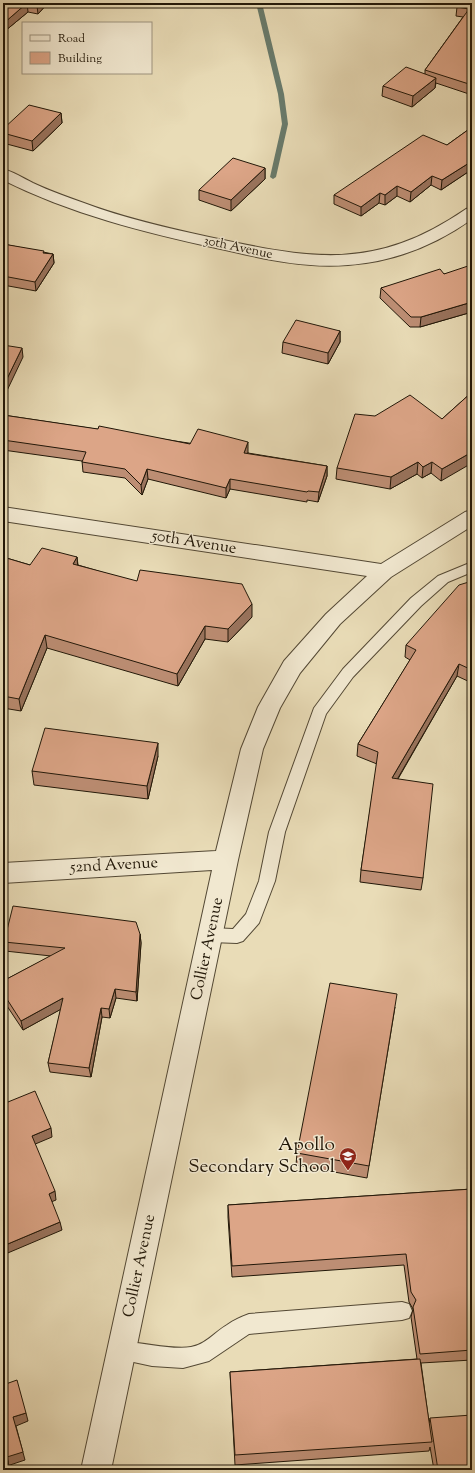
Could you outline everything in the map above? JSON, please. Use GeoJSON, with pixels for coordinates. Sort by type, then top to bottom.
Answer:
{"type":"FeatureCollection","features":[{"type":"Feature","properties":{"kind":"street","name":"30th Avenue"},"geometry":{"type":"LineString","coordinates":[[3,174],[22,185],[110,219],[284,258],[345,261],[388,255],[415,245],[472,212]]}},
{"type":"Feature","properties":{"kind":"street","name":"50th Avenue"},"geometry":{"type":"LineString","coordinates":[[3,514],[384,572]]}},
{"type":"Feature","properties":{"kind":"street","name":"Collier Avenue"},"geometry":{"type":"LineString","coordinates":[[96,1470],[226,860],[252,749],[269,707],[292,667],[333,619],[384,572],[471,520]]}},
{"type":"Feature","properties":{"kind":"street","name":"52nd Avenue"},"geometry":{"type":"LineString","coordinates":[[3,873],[226,860]]}},
{"type":"Feature","properties":{"kind":"lane"},"geometry":{"type":"LineString","coordinates":[[211,935],[237,936],[253,918],[267,881],[276,832],[319,712],[348,673],[416,602],[443,578],[472,567]]}},
{"type":"Feature","properties":{"kind":"lane"},"geometry":{"type":"LineString","coordinates":[[122,1351],[184,1357],[201,1354],[233,1330],[249,1324],[402,1311]]}},
{"type":"Feature","properties":{"kind":"building"},"geometry":{"type":"Polygon","coordinates":[[[3,3],[27,3],[4,23],[3,3]]]}},
{"type":"Feature","properties":{"kind":"building"},"geometry":{"type":"Polygon","coordinates":[[[27,3],[39,3],[37,6],[27,3]]]}},
{"type":"Feature","properties":{"kind":"building"},"geometry":{"type":"Polygon","coordinates":[[[459,3],[472,3],[472,85],[425,70],[469,9],[457,7],[459,3]]]}},
{"type":"Feature","properties":{"kind":"building"},"geometry":{"type":"Polygon","coordinates":[[[406,67],[436,78],[413,96],[383,86],[406,67]]]}},
{"type":"Feature","properties":{"kind":"building"},"geometry":{"type":"Polygon","coordinates":[[[29,105],[61,113],[32,141],[3,133],[3,129],[29,105]]]}},
{"type":"Feature","properties":{"kind":"building"},"geometry":{"type":"Polygon","coordinates":[[[472,127],[472,164],[469,163],[442,180],[432,176],[411,192],[397,186],[385,195],[380,193],[361,207],[334,195],[423,135],[447,145],[472,127]]]}},
{"type":"Feature","properties":{"kind":"building"},"geometry":{"type":"Polygon","coordinates":[[[233,158],[265,168],[231,200],[199,190],[233,158]]]}},
{"type":"Feature","properties":{"kind":"building"},"geometry":{"type":"Polygon","coordinates":[[[3,244],[53,254],[35,282],[3,276],[3,244]]]}},
{"type":"Feature","properties":{"kind":"building"},"geometry":{"type":"Polygon","coordinates":[[[468,266],[472,269],[472,302],[421,317],[411,317],[381,288],[440,269],[444,274],[468,266]]]}},
{"type":"Feature","properties":{"kind":"building"},"geometry":{"type":"Polygon","coordinates":[[[296,320],[340,331],[328,353],[283,342],[296,320]]]}},
{"type":"Feature","properties":{"kind":"building"},"geometry":{"type":"Polygon","coordinates":[[[3,345],[22,348],[3,387],[3,345]]]}},
{"type":"Feature","properties":{"kind":"building"},"geometry":{"type":"Polygon","coordinates":[[[472,392],[472,452],[442,469],[432,462],[423,467],[418,462],[391,477],[337,468],[355,414],[375,416],[410,395],[442,419],[472,392]]]}},
{"type":"Feature","properties":{"kind":"building"},"geometry":{"type":"Polygon","coordinates":[[[3,415],[98,429],[99,426],[190,444],[198,429],[248,442],[244,453],[327,466],[319,492],[307,492],[230,479],[226,488],[147,469],[141,485],[125,469],[82,462],[86,452],[3,440],[3,415]]]}},
{"type":"Feature","properties":{"kind":"building"},"geometry":{"type":"Polygon","coordinates":[[[42,548],[77,557],[73,564],[137,581],[140,570],[242,584],[252,604],[228,629],[205,626],[177,674],[45,635],[19,699],[3,696],[3,557],[30,565],[42,548]]]}},
{"type":"Feature","properties":{"kind":"building"},"geometry":{"type":"Polygon","coordinates":[[[472,581],[472,670],[459,664],[392,778],[433,784],[423,878],[361,870],[378,752],[358,744],[416,650],[406,645],[459,585],[472,581]]]}},
{"type":"Feature","properties":{"kind":"building"},"geometry":{"type":"Polygon","coordinates":[[[45,728],[158,743],[147,786],[32,771],[45,728]]]}},
{"type":"Feature","properties":{"kind":"building"},"geometry":{"type":"Polygon","coordinates":[[[13,906],[136,922],[140,934],[136,992],[115,989],[109,1009],[101,1008],[89,1068],[48,1063],[63,998],[21,1021],[3,993],[3,981],[65,948],[4,942],[13,906]]]}},
{"type":"Feature","properties":{"kind":"building"},"geometry":{"type":"Polygon","coordinates":[[[330,983],[397,994],[369,1166],[297,1153],[330,983]]]}},
{"type":"Feature","properties":{"kind":"building"},"geometry":{"type":"Polygon","coordinates":[[[35,1091],[51,1128],[32,1136],[55,1191],[49,1194],[60,1222],[3,1246],[3,1104],[35,1091]]]}},
{"type":"Feature","properties":{"kind":"building"},"geometry":{"type":"Polygon","coordinates":[[[472,1189],[472,1350],[420,1354],[413,1307],[416,1300],[411,1292],[406,1254],[232,1266],[228,1205],[472,1189]]]}},
{"type":"Feature","properties":{"kind":"building"},"geometry":{"type":"Polygon","coordinates":[[[420,1359],[432,1442],[235,1455],[230,1372],[420,1359]]]}},
{"type":"Feature","properties":{"kind":"building"},"geometry":{"type":"Polygon","coordinates":[[[17,1380],[26,1413],[13,1417],[23,1452],[7,1457],[10,1470],[3,1470],[3,1385],[17,1380]]]}},
{"type":"Feature","properties":{"kind":"building"},"geometry":{"type":"Polygon","coordinates":[[[472,1415],[472,1470],[438,1470],[430,1418],[472,1415]]]}},
{"type":"Feature","properties":{"kind":"waterway"},"geometry":{"type":"LineString","coordinates":[[259,3],[281,94],[285,124],[273,177]]}},
{"type":"Feature","properties":{"kind":"place","name":"Apollo Secondary School"},"geometry":{"type":"Point","coordinates":[348,1171]}}]}
